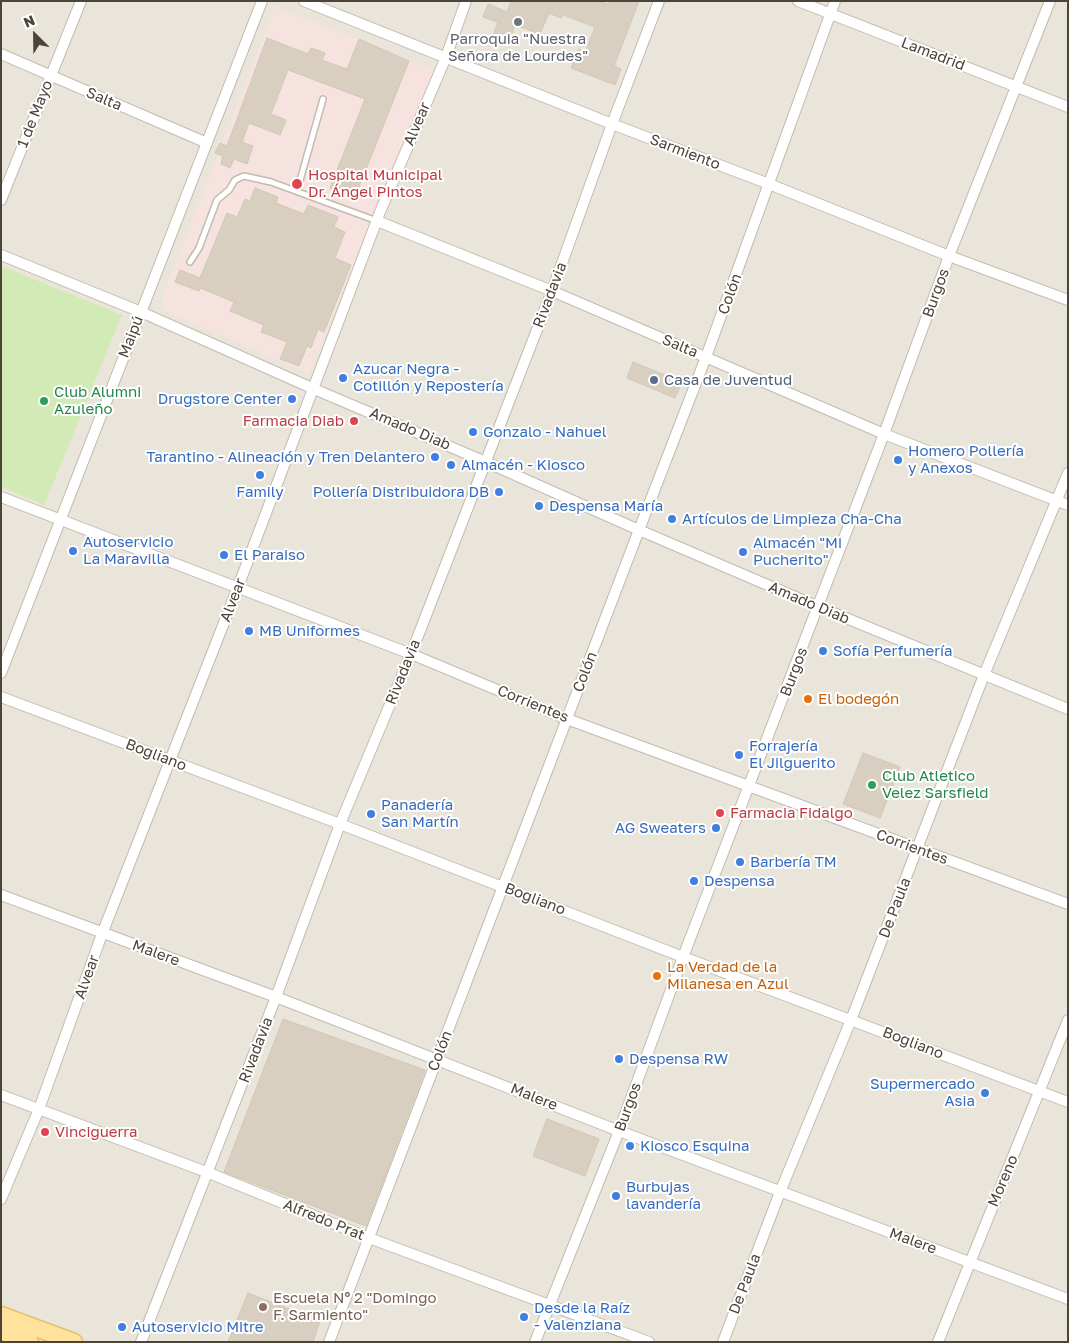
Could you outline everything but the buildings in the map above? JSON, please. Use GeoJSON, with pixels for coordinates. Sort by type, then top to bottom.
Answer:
{"type":"FeatureCollection","features":[{"type":"Feature","properties":{"kind":"main road"},"geometry":{"type":"LineString","coordinates":[[1,1315],[74,1342]]}},
{"type":"Feature","properties":{"kind":"main road"},"geometry":{"type":"LineString","coordinates":[[1,1331],[30,1342]]}},
{"type":"Feature","properties":{"kind":"street","name":"1 de Mayo"},"geometry":{"type":"LineString","coordinates":[[1,200],[81,1]]}},
{"type":"Feature","properties":{"kind":"street","name":"Maipú"},"geometry":{"type":"LineString","coordinates":[[1,673],[262,1]]}},
{"type":"Feature","properties":{"kind":"street","name":"Sarmiento"},"geometry":{"type":"LineString","coordinates":[[304,1],[949,256],[1068,300]]}},
{"type":"Feature","properties":{"kind":"street","name":"Alvear"},"geometry":{"type":"LineString","coordinates":[[1,1199],[38,1109],[102,934],[238,587],[376,221],[446,57],[466,1]]}},
{"type":"Feature","properties":{"kind":"street","name":"Rivadavia"},"geometry":{"type":"LineString","coordinates":[[142,1342],[209,1173],[340,824],[411,654],[552,291],[612,124],[659,1]]}},
{"type":"Feature","properties":{"kind":"street","name":"Lamadrid"},"geometry":{"type":"LineString","coordinates":[[798,1],[1068,107]]}},
{"type":"Feature","properties":{"kind":"street","name":"Colón"},"geometry":{"type":"LineString","coordinates":[[329,1342],[706,357],[835,1]]}},
{"type":"Feature","properties":{"kind":"street","name":"Burgos"},"geometry":{"type":"LineString","coordinates":[[535,1342],[619,1131],[683,957],[819,607],[949,256],[1050,1]]}},
{"type":"Feature","properties":{"kind":"street","name":"Salta"},"geometry":{"type":"LineString","coordinates":[[1,54],[207,143]]}},
{"type":"Feature","properties":{"kind":"street","name":"Salta"},"geometry":{"type":"LineString","coordinates":[[376,221],[552,291],[884,434],[1068,505]]}},
{"type":"Feature","properties":{"kind":"street","name":"Amado Diab"},"geometry":{"type":"LineString","coordinates":[[1,254],[141,312],[314,389],[819,607],[1068,709]]}},
{"type":"Feature","properties":{"kind":"street","name":"De Paula"},"geometry":{"type":"LineString","coordinates":[[723,1342],[780,1192],[918,850],[984,675],[1068,473]]}},
{"type":"Feature","properties":{"kind":"street","name":"Corrientes"},"geometry":{"type":"LineString","coordinates":[[1,497],[411,654],[567,719],[1068,904]]}},
{"type":"Feature","properties":{"kind":"street","name":"Bogliano"},"geometry":{"type":"LineString","coordinates":[[1,697],[340,824],[683,957],[1068,1102]]}},
{"type":"Feature","properties":{"kind":"street","name":"Malere"},"geometry":{"type":"LineString","coordinates":[[1,895],[276,997],[619,1131],[1068,1299]]}},
{"type":"Feature","properties":{"kind":"street","name":"Moreno"},"geometry":{"type":"LineString","coordinates":[[938,1342],[1068,1020]]}},
{"type":"Feature","properties":{"kind":"street","name":"Alfredo Prat"},"geometry":{"type":"LineString","coordinates":[[1,1095],[209,1173],[369,1238],[649,1342]]}},
{"type":"Feature","properties":{"kind":"lane"},"geometry":{"type":"LineString","coordinates":[[297,191],[323,99]]}},
{"type":"Feature","properties":{"kind":"lane"},"geometry":{"type":"LineString","coordinates":[[190,262],[199,248],[216,200],[230,190],[235,180],[244,176],[250,176],[297,191],[376,221]]}},
{"type":"Feature","properties":{"kind":"shaded area"},"geometry":{"type":"Polygon","coordinates":[[[1,1],[1068,1],[1068,1342],[1,1342],[1,1]]]}},
{"type":"Feature","properties":{"kind":"shaded area","name":"Hospital Municipal Dr. Ángel Pintos"},"geometry":{"type":"Polygon","coordinates":[[[275,6],[434,70],[309,374],[165,311],[162,298],[275,6]]]}},
{"type":"Feature","properties":{"kind":"green space","name":"Club Alumni Azuleño"},"geometry":{"type":"Polygon","coordinates":[[[1,266],[122,315],[44,505],[1,487],[1,266]]]}},
{"type":"Feature","properties":{"kind":"place","name":"Parroquia \"Nuestra Señora de Lourdes\""},"geometry":{"type":"Point","coordinates":[518,22]}},
{"type":"Feature","properties":{"kind":"place","name":"Hospital Municipal Dr. Ángel Pintos"},"geometry":{"type":"Point","coordinates":[297,184]}},
{"type":"Feature","properties":{"kind":"place","name":"Azucar Negra - Cotillón y Repostería"},"geometry":{"type":"Point","coordinates":[343,378]}},
{"type":"Feature","properties":{"kind":"place","name":"Casa de Juventud"},"geometry":{"type":"Point","coordinates":[654,380]}},
{"type":"Feature","properties":{"kind":"place","name":"Drugstore Center"},"geometry":{"type":"Point","coordinates":[292,399]}},
{"type":"Feature","properties":{"kind":"place","name":"Club Alumni Azuleño"},"geometry":{"type":"Point","coordinates":[44,401]}},
{"type":"Feature","properties":{"kind":"place","name":"Farmacia Diab"},"geometry":{"type":"Point","coordinates":[354,421]}},
{"type":"Feature","properties":{"kind":"place","name":"Gonzalo - Nahuel"},"geometry":{"type":"Point","coordinates":[473,432]}},
{"type":"Feature","properties":{"kind":"place","name":"Tarantino - Alineación y Tren Delantero"},"geometry":{"type":"Point","coordinates":[435,457]}},
{"type":"Feature","properties":{"kind":"place","name":"Homero Pollería y Anexos"},"geometry":{"type":"Point","coordinates":[898,460]}},
{"type":"Feature","properties":{"kind":"place","name":"Almacén - Kiosco"},"geometry":{"type":"Point","coordinates":[451,465]}},
{"type":"Feature","properties":{"kind":"place","name":"Family"},"geometry":{"type":"Point","coordinates":[260,475]}},
{"type":"Feature","properties":{"kind":"place","name":"Pollería Distribuidora DB"},"geometry":{"type":"Point","coordinates":[499,492]}},
{"type":"Feature","properties":{"kind":"place","name":"Despensa María"},"geometry":{"type":"Point","coordinates":[539,506]}},
{"type":"Feature","properties":{"kind":"place","name":"Artículos de Limpieza Cha-Cha"},"geometry":{"type":"Point","coordinates":[672,519]}},
{"type":"Feature","properties":{"kind":"place","name":"Autoservicio La Maravilla"},"geometry":{"type":"Point","coordinates":[73,551]}},
{"type":"Feature","properties":{"kind":"place","name":"Almacén \"Mi Pucherito\""},"geometry":{"type":"Point","coordinates":[743,552]}},
{"type":"Feature","properties":{"kind":"place","name":"El Paraiso"},"geometry":{"type":"Point","coordinates":[224,555]}},
{"type":"Feature","properties":{"kind":"place","name":"MB Uniformes"},"geometry":{"type":"Point","coordinates":[249,631]}},
{"type":"Feature","properties":{"kind":"place","name":"Sofía Perfumería"},"geometry":{"type":"Point","coordinates":[823,651]}},
{"type":"Feature","properties":{"kind":"place","name":"El bodegón"},"geometry":{"type":"Point","coordinates":[808,699]}},
{"type":"Feature","properties":{"kind":"place","name":"Forrajería El Jilguerito"},"geometry":{"type":"Point","coordinates":[739,755]}},
{"type":"Feature","properties":{"kind":"place","name":"Club Atletico Velez Sarsfield"},"geometry":{"type":"Point","coordinates":[872,785]}},
{"type":"Feature","properties":{"kind":"place","name":"Farmacia Fidalgo"},"geometry":{"type":"Point","coordinates":[720,813]}},
{"type":"Feature","properties":{"kind":"place","name":"Panadería San Martín"},"geometry":{"type":"Point","coordinates":[371,814]}},
{"type":"Feature","properties":{"kind":"place","name":"AG Sweaters"},"geometry":{"type":"Point","coordinates":[716,828]}},
{"type":"Feature","properties":{"kind":"place","name":"Barbería TM"},"geometry":{"type":"Point","coordinates":[740,862]}},
{"type":"Feature","properties":{"kind":"place","name":"Despensa"},"geometry":{"type":"Point","coordinates":[694,881]}},
{"type":"Feature","properties":{"kind":"place","name":"La Verdad de la Milanesa en Azul"},"geometry":{"type":"Point","coordinates":[657,976]}},
{"type":"Feature","properties":{"kind":"place","name":"Despensa RW"},"geometry":{"type":"Point","coordinates":[619,1059]}},
{"type":"Feature","properties":{"kind":"place","name":"Supermercado Asia"},"geometry":{"type":"Point","coordinates":[985,1093]}},
{"type":"Feature","properties":{"kind":"place","name":"Vinciguerra"},"geometry":{"type":"Point","coordinates":[45,1132]}},
{"type":"Feature","properties":{"kind":"place","name":"Kiosco Esquina"},"geometry":{"type":"Point","coordinates":[630,1146]}},
{"type":"Feature","properties":{"kind":"place","name":"Burbujas lavandería"},"geometry":{"type":"Point","coordinates":[616,1196]}},
{"type":"Feature","properties":{"kind":"place","name":"Escuela Nº 2 \"Domingo F. Sarmiento\""},"geometry":{"type":"Point","coordinates":[263,1307]}},
{"type":"Feature","properties":{"kind":"place","name":"Desde la Raíz - Valenziana"},"geometry":{"type":"Point","coordinates":[524,1317]}},
{"type":"Feature","properties":{"kind":"place","name":"Autoservicio Mitre"},"geometry":{"type":"Point","coordinates":[122,1327]}}]}
